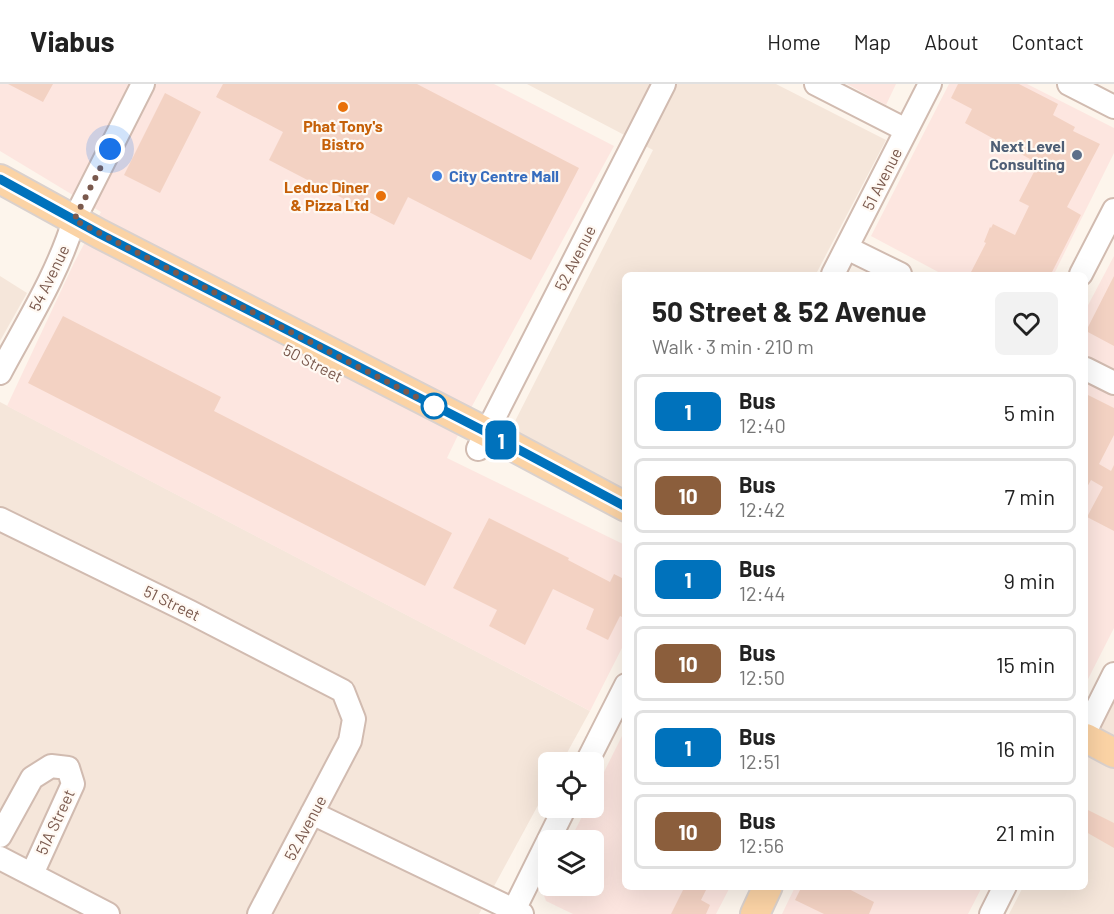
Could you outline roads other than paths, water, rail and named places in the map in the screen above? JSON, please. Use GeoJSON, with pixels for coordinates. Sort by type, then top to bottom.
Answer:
{"type":"FeatureCollection","features":[{"type":"Feature","properties":{"kind":"main road","name":"50 Street"},"geometry":{"type":"LineString","coordinates":[[0,179],[71,229]]}},
{"type":"Feature","properties":{"kind":"main road","name":"50 Street"},"geometry":{"type":"LineString","coordinates":[[0,201],[71,229],[482,441],[622,505]]}},
{"type":"Feature","properties":{"kind":"main road","name":"50 Street"},"geometry":{"type":"LineString","coordinates":[[482,441],[622,522]]}},
{"type":"Feature","properties":{"kind":"main road"},"geometry":{"type":"LineString","coordinates":[[1088,739],[1114,753]]}},
{"type":"Feature","properties":{"kind":"main road"},"geometry":{"type":"LineString","coordinates":[[1088,761],[1114,773]]}},
{"type":"Feature","properties":{"kind":"main road"},"geometry":{"type":"LineString","coordinates":[[754,914],[766,890]]}},
{"type":"Feature","properties":{"kind":"street","name":"54 Avenue"},"geometry":{"type":"LineString","coordinates":[[0,373],[47,284],[71,229],[143,84]]}},
{"type":"Feature","properties":{"kind":"street","name":"52 Avenue"},"geometry":{"type":"LineString","coordinates":[[482,441],[664,84]]}},
{"type":"Feature","properties":{"kind":"street"},"geometry":{"type":"LineString","coordinates":[[816,84],[906,130]]}},
{"type":"Feature","properties":{"kind":"street","name":"51 Avenue"},"geometry":{"type":"LineString","coordinates":[[834,272],[930,84]]}},
{"type":"Feature","properties":{"kind":"street"},"geometry":{"type":"LineString","coordinates":[[1069,84],[1114,107]]}},
{"type":"Feature","properties":{"kind":"street"},"geometry":{"type":"LineString","coordinates":[[1082,272],[1114,210]]}},
{"type":"Feature","properties":{"kind":"street"},"geometry":{"type":"LineString","coordinates":[[847,248],[896,272]]}},
{"type":"Feature","properties":{"kind":"street"},"geometry":{"type":"LineString","coordinates":[[1088,370],[1114,383]]}},
{"type":"Feature","properties":{"kind":"street","name":"51 Street"},"geometry":{"type":"LineString","coordinates":[[0,519],[190,612],[343,691],[354,720],[350,741]]}},
{"type":"Feature","properties":{"kind":"street"},"geometry":{"type":"LineString","coordinates":[[1088,726],[1114,674]]}},
{"type":"Feature","properties":{"kind":"street"},"geometry":{"type":"LineString","coordinates":[[592,752],[622,693]]}},
{"type":"Feature","properties":{"kind":"street","name":"52 Avenue"},"geometry":{"type":"LineString","coordinates":[[259,914],[350,741]]}},
{"type":"Feature","properties":{"kind":"street","name":"51A Street"},"geometry":{"type":"LineString","coordinates":[[0,836],[32,778],[51,766],[68,768],[73,784],[32,874]]}},
{"type":"Feature","properties":{"kind":"street"},"geometry":{"type":"LineString","coordinates":[[312,813],[518,912],[560,818]]}},
{"type":"Feature","properties":{"kind":"street","name":"51A Street"},"geometry":{"type":"LineString","coordinates":[[0,858],[108,914]]}},
{"type":"Feature","properties":{"kind":"street"},"geometry":{"type":"LineString","coordinates":[[991,914],[1003,890]]}},
{"type":"Feature","properties":{"kind":"place","name":"Phat Tony's Bistro"},"geometry":{"type":"Point","coordinates":[343,107]}},
{"type":"Feature","properties":{"kind":"place","name":"Next Level Consulting"},"geometry":{"type":"Point","coordinates":[1077,155]}},
{"type":"Feature","properties":{"kind":"place","name":"City Centre Mall"},"geometry":{"type":"Point","coordinates":[437,176]}},
{"type":"Feature","properties":{"kind":"place","name":"Leduc Diner & Pizza Ltd"},"geometry":{"type":"Point","coordinates":[381,196]}}]}
